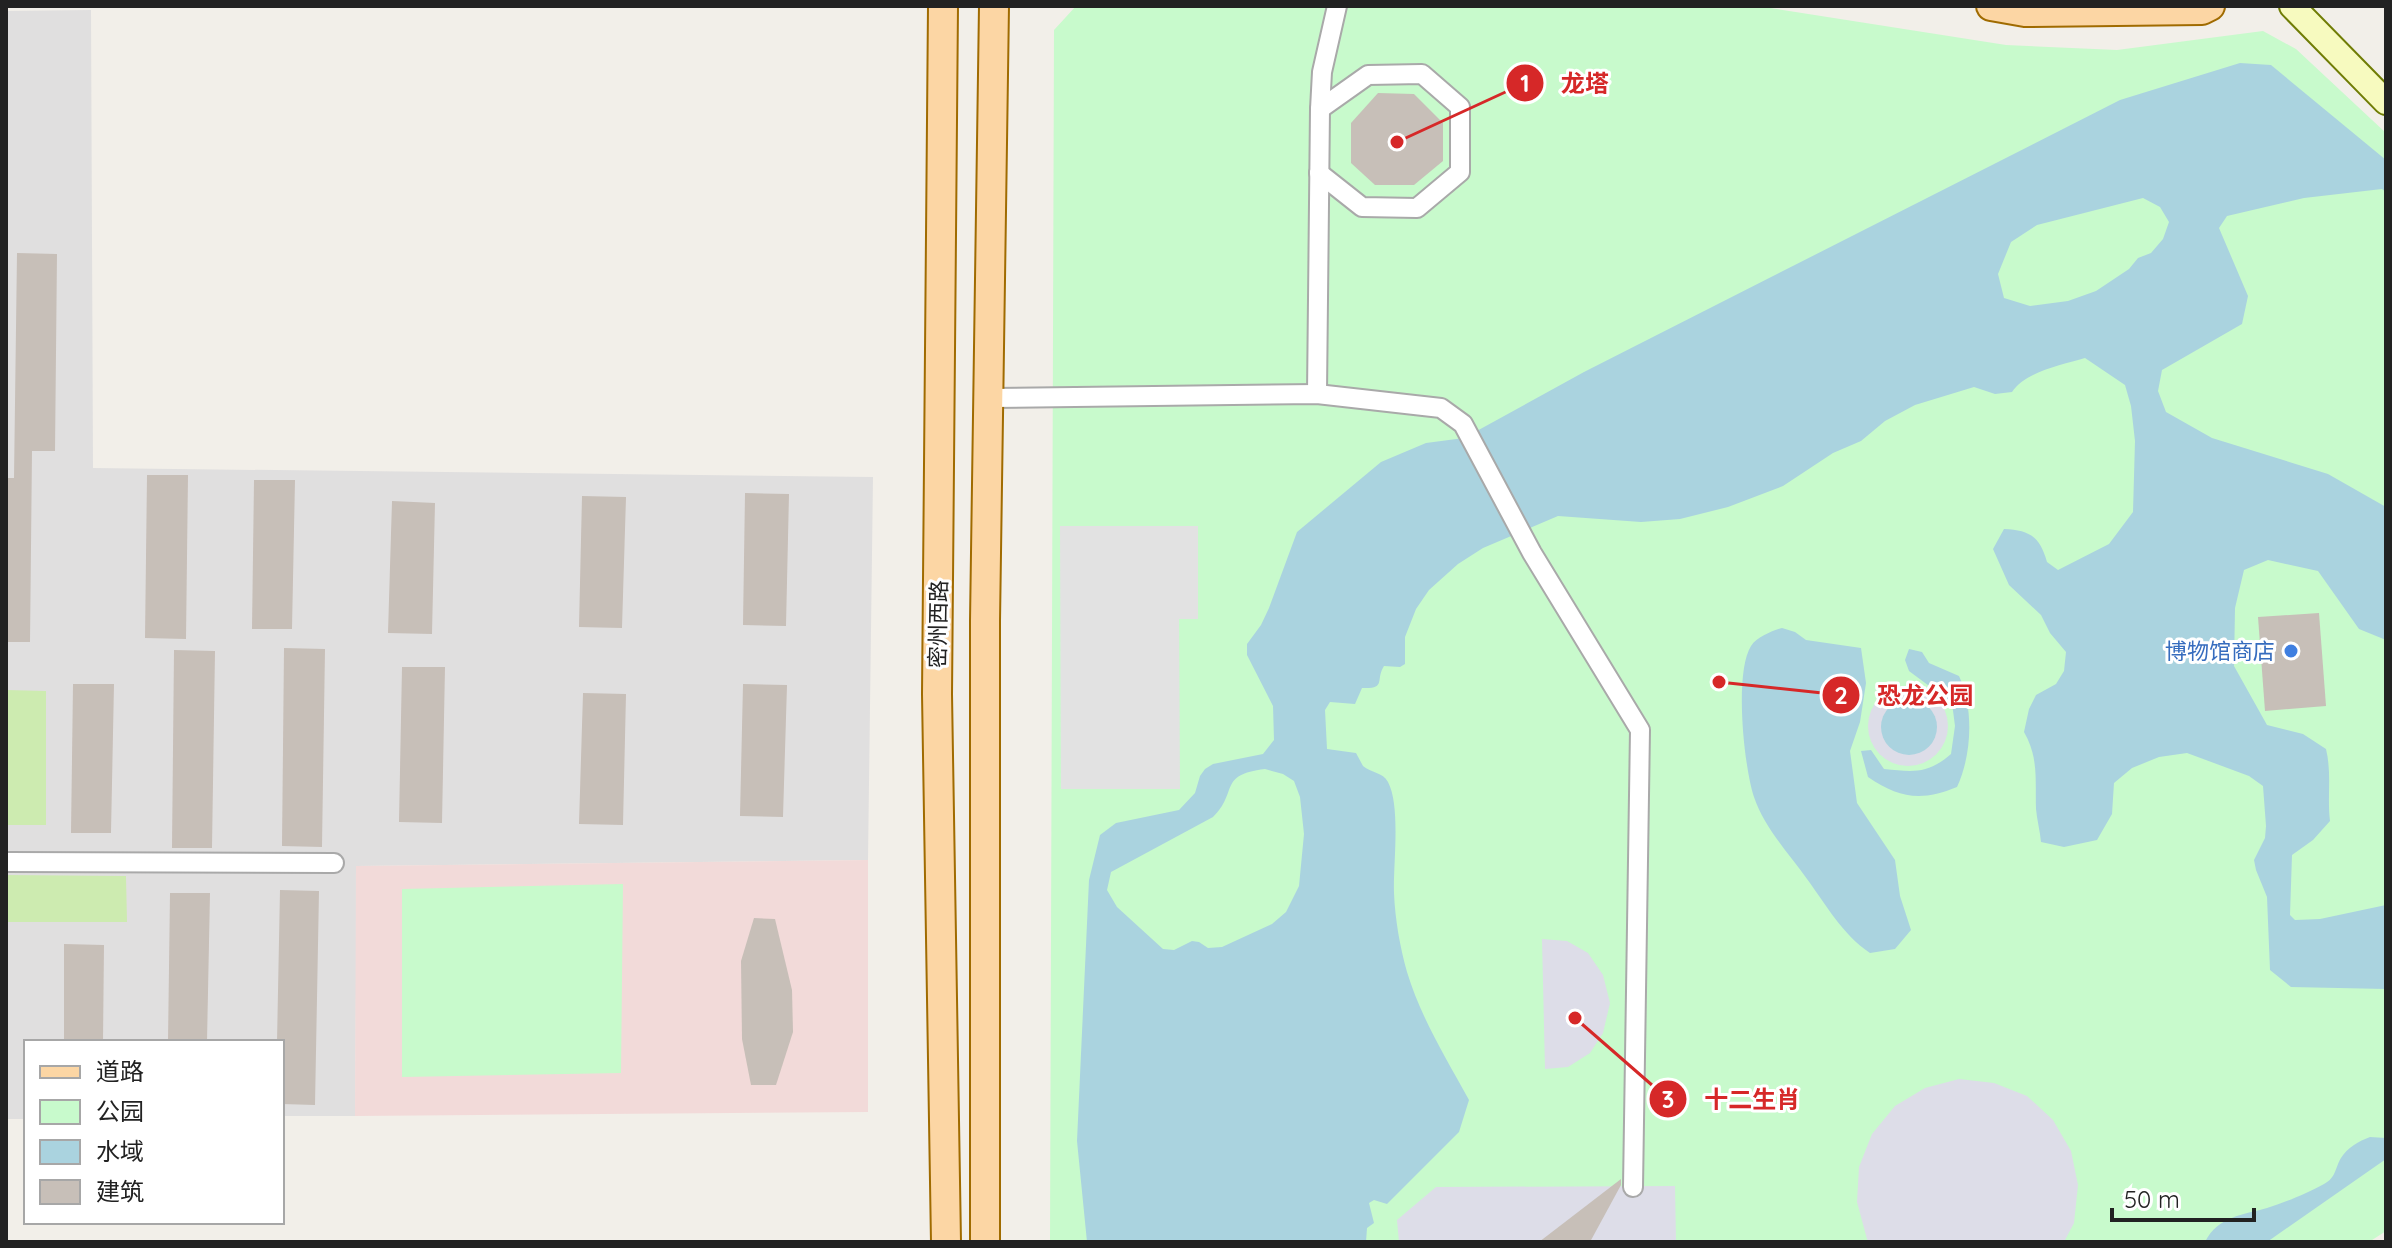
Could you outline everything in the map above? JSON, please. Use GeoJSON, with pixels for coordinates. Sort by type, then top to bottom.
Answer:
{"type":"FeatureCollection","features":[{"type":"Feature","properties":{"kind":"main road","name":"密州西路"},"geometry":{"type":"LineString","coordinates":[[943,6],[937,694],[946,1242]]}},
{"type":"Feature","properties":{"kind":"main road"},"geometry":{"type":"LineString","coordinates":[[985,1242],[985,621],[994,6]]}},
{"type":"Feature","properties":{"kind":"main road"},"geometry":{"type":"LineString","coordinates":[[1991,6],[2025,12],[2202,10],[2210,6]]}},
{"type":"Feature","properties":{"kind":"street"},"geometry":{"type":"LineString","coordinates":[[1317,394],[1320,109],[1322,72],[1337,6]]}},
{"type":"Feature","properties":{"kind":"street"},"geometry":{"type":"LineString","coordinates":[[2292,6],[2386,102]]}},
{"type":"Feature","properties":{"kind":"street"},"geometry":{"type":"LineString","coordinates":[[1319,173],[1362,207],[1417,208],[1460,172],[1460,107],[1422,74],[1368,75],[1320,109]]}},
{"type":"Feature","properties":{"kind":"street"},"geometry":{"type":"LineString","coordinates":[[989,398],[1317,394],[1441,408],[1463,424],[1532,553],[1640,730],[1633,1187]]}},
{"type":"Feature","properties":{"kind":"street"},"geometry":{"type":"LineString","coordinates":[[6,862],[334,863]]}},
{"type":"Feature","properties":{"kind":"shaded area"},"geometry":{"type":"Polygon","coordinates":[[[91,10],[93,468],[873,477],[868,860],[357,866],[355,1116],[284,1116],[284,1040],[24,1040],[24,1119],[6,1119],[6,11],[91,10]]]}},
{"type":"Feature","properties":{"kind":"shaded area"},"geometry":{"type":"Polygon","coordinates":[[[1060,526],[1198,526],[1198,619],[1179,619],[1180,789],[1061,789],[1060,526]]]}},
{"type":"Feature","properties":{"kind":"shaded area"},"geometry":{"type":"Polygon","coordinates":[[[1908,686],[1923,689],[1936,698],[1945,711],[1948,726],[1945,741],[1936,754],[1923,763],[1908,766],[1893,763],[1880,754],[1871,741],[1868,726],[1871,711],[1880,698],[1893,689],[1908,686]]]}},
{"type":"Feature","properties":{"kind":"shaded area"},"geometry":{"type":"Polygon","coordinates":[[[868,860],[868,1112],[355,1116],[356,866],[868,860]]]}},
{"type":"Feature","properties":{"kind":"shaded area"},"geometry":{"type":"Polygon","coordinates":[[[1542,939],[1567,941],[1588,953],[1603,975],[1610,1003],[1603,1033],[1590,1053],[1568,1067],[1545,1069],[1542,939]]]}},
{"type":"Feature","properties":{"kind":"shaded area"},"geometry":{"type":"Polygon","coordinates":[[[1959,1079],[1994,1083],[2027,1096],[2053,1120],[2071,1151],[2078,1185],[2074,1223],[2064,1242],[1869,1242],[1867,1239],[1857,1202],[1859,1167],[1872,1134],[1895,1106],[1925,1088],[1959,1079]]]}},
{"type":"Feature","properties":{"kind":"shaded area"},"geometry":{"type":"Polygon","coordinates":[[[1675,1186],[1676,1242],[1399,1242],[1397,1220],[1436,1187],[1675,1186]]]}},
{"type":"Feature","properties":{"kind":"green space"},"geometry":{"type":"Polygon","coordinates":[[[1076,6],[1758,6],[2006,45],[2117,50],[2263,31],[2296,49],[2386,133],[2386,1231],[2369,1242],[1050,1242],[1054,30],[1076,6]]]}},
{"type":"Feature","properties":{"kind":"green space"},"geometry":{"type":"Polygon","coordinates":[[[6,690],[46,691],[46,825],[6,825],[6,690]]]}},
{"type":"Feature","properties":{"kind":"green space"},"geometry":{"type":"Polygon","coordinates":[[[6,875],[126,876],[127,922],[6,922],[6,875]]]}},
{"type":"Feature","properties":{"kind":"green space"},"geometry":{"type":"Polygon","coordinates":[[[623,884],[621,1073],[402,1077],[402,889],[623,884]]]}},
{"type":"Feature","properties":{"kind":"water"},"geometry":{"type":"Polygon","coordinates":[[[2240,63],[2271,65],[2386,160],[2386,192],[2382,189],[2304,198],[2227,216],[2219,228],[2248,296],[2242,324],[2162,370],[2158,391],[2166,412],[2212,438],[2328,474],[2386,507],[2386,640],[2359,629],[2318,571],[2268,560],[2244,570],[2235,608],[2234,666],[2267,725],[2303,734],[2326,749],[2330,821],[2313,840],[2292,855],[2290,915],[2295,920],[2320,919],[2386,905],[2386,989],[2291,987],[2270,970],[2267,897],[2254,860],[2265,838],[2263,786],[2249,776],[2187,753],[2159,757],[2132,768],[2114,783],[2112,814],[2097,840],[2064,847],[2041,842],[2034,760],[2024,732],[2036,695],[2056,684],[2064,671],[2066,652],[2050,633],[2041,615],[2009,585],[1993,549],[2004,529],[2021,531],[2033,536],[2047,562],[2058,570],[2109,544],[2133,512],[2135,441],[2125,385],[2085,358],[2035,374],[2012,392],[1995,394],[1974,387],[1915,405],[1885,421],[1861,441],[1833,453],[1783,486],[1728,507],[1680,519],[1641,522],[1558,516],[1483,548],[1458,564],[1429,590],[1416,609],[1405,637],[1405,664],[1400,667],[1384,666],[1378,685],[1362,688],[1355,704],[1330,702],[1325,710],[1327,749],[1356,753],[1363,766],[1386,779],[1392,793],[1395,913],[1400,943],[1419,1006],[1469,1100],[1459,1132],[1387,1204],[1374,1200],[1369,1203],[1374,1223],[1367,1228],[1366,1242],[1087,1242],[1077,1141],[1089,880],[1100,835],[1116,823],[1179,810],[1195,793],[1205,769],[1213,764],[1263,754],[1274,740],[1273,706],[1247,655],[1247,644],[1269,608],[1297,532],[1381,462],[1426,443],[1464,438],[1584,372],[2120,100],[2240,63]],[[2143,198],[2037,225],[2011,242],[1998,274],[2004,298],[2030,306],[2068,301],[2096,291],[2129,269],[2138,258],[2151,253],[2163,239],[2169,222],[2160,207],[2143,198]],[[1265,769],[1234,780],[1221,808],[1213,817],[1111,872],[1107,890],[1117,907],[1163,949],[1174,950],[1192,941],[1208,948],[1222,947],[1272,924],[1286,912],[1299,886],[1304,834],[1300,797],[1294,781],[1265,769]]]}},
{"type":"Feature","properties":{"kind":"water"},"geometry":{"type":"Polygon","coordinates":[[[1782,628],[1806,640],[1861,648],[1866,683],[1860,722],[1850,751],[1857,803],[1895,860],[1900,896],[1911,930],[1895,949],[1870,953],[1851,937],[1778,840],[1754,797],[1744,743],[1743,677],[1751,646],[1761,637],[1782,628]]]}},
{"type":"Feature","properties":{"kind":"water"},"geometry":{"type":"Polygon","coordinates":[[[1909,649],[1922,652],[1929,663],[1959,676],[1967,702],[1969,732],[1962,774],[1957,787],[1932,795],[1911,796],[1879,784],[1868,777],[1861,751],[1871,750],[1884,769],[1904,771],[1928,768],[1951,754],[1955,726],[1952,703],[1909,671],[1905,660],[1909,649]]]}},
{"type":"Feature","properties":{"kind":"water"},"geometry":{"type":"Polygon","coordinates":[[[1909,699],[1929,707],[1937,727],[1929,747],[1909,755],[1889,747],[1881,727],[1889,707],[1909,699]]]}},
{"type":"Feature","properties":{"kind":"water"},"geometry":{"type":"Polygon","coordinates":[[[2370,1137],[2386,1138],[2386,1159],[2267,1242],[2205,1242],[2210,1233],[2224,1222],[2289,1200],[2328,1182],[2347,1151],[2370,1137]]]}},
{"type":"Feature","properties":{"kind":"building"},"geometry":{"type":"Polygon","coordinates":[[[1378,93],[1414,94],[1443,123],[1443,161],[1414,185],[1375,185],[1351,163],[1351,123],[1378,93]]]}},
{"type":"Feature","properties":{"kind":"building"},"geometry":{"type":"Polygon","coordinates":[[[17,253],[57,254],[55,451],[32,451],[30,642],[6,642],[6,478],[14,478],[17,253]]]}},
{"type":"Feature","properties":{"kind":"building"},"geometry":{"type":"Polygon","coordinates":[[[147,475],[188,475],[186,639],[145,638],[147,475]]]}},
{"type":"Feature","properties":{"kind":"building"},"geometry":{"type":"Polygon","coordinates":[[[254,480],[295,480],[292,629],[252,629],[254,480]]]}},
{"type":"Feature","properties":{"kind":"building"},"geometry":{"type":"Polygon","coordinates":[[[745,493],[789,494],[786,626],[743,625],[745,493]]]}},
{"type":"Feature","properties":{"kind":"building"},"geometry":{"type":"Polygon","coordinates":[[[582,496],[626,497],[622,628],[579,627],[582,496]]]}},
{"type":"Feature","properties":{"kind":"building"},"geometry":{"type":"Polygon","coordinates":[[[392,501],[435,503],[432,634],[388,633],[392,501]]]}},
{"type":"Feature","properties":{"kind":"building","name":"博物馆商店"},"geometry":{"type":"Polygon","coordinates":[[[2319,613],[2326,706],[2265,711],[2258,617],[2319,613]]]}},
{"type":"Feature","properties":{"kind":"building"},"geometry":{"type":"Polygon","coordinates":[[[284,648],[325,649],[322,847],[282,846],[284,648]]]}},
{"type":"Feature","properties":{"kind":"building"},"geometry":{"type":"Polygon","coordinates":[[[174,650],[215,651],[212,848],[172,848],[174,650]]]}},
{"type":"Feature","properties":{"kind":"building"},"geometry":{"type":"Polygon","coordinates":[[[402,667],[445,667],[442,823],[399,822],[402,667]]]}},
{"type":"Feature","properties":{"kind":"building"},"geometry":{"type":"Polygon","coordinates":[[[73,684],[114,684],[111,833],[71,833],[73,684]]]}},
{"type":"Feature","properties":{"kind":"building"},"geometry":{"type":"Polygon","coordinates":[[[743,684],[787,685],[783,817],[740,816],[743,684]]]}},
{"type":"Feature","properties":{"kind":"building"},"geometry":{"type":"Polygon","coordinates":[[[583,693],[626,694],[623,825],[579,824],[583,693]]]}},
{"type":"Feature","properties":{"kind":"building"},"geometry":{"type":"Polygon","coordinates":[[[280,890],[319,891],[315,1105],[284,1104],[284,1040],[277,1040],[280,890]]]}},
{"type":"Feature","properties":{"kind":"building"},"geometry":{"type":"Polygon","coordinates":[[[170,893],[210,893],[207,1040],[168,1040],[170,893]]]}},
{"type":"Feature","properties":{"kind":"building"},"geometry":{"type":"Polygon","coordinates":[[[754,918],[775,919],[792,990],[793,1032],[776,1085],[751,1085],[742,1039],[741,961],[754,918]]]}},
{"type":"Feature","properties":{"kind":"building"},"geometry":{"type":"Polygon","coordinates":[[[64,944],[104,945],[103,1040],[64,1040],[64,944]]]}},
{"type":"Feature","properties":{"kind":"building"},"geometry":{"type":"Polygon","coordinates":[[[1621,1179],[1621,1185],[1590,1242],[1539,1242],[1621,1179]]]}},
{"type":"Feature","properties":{"kind":"place","name":"龙塔"},"geometry":{"type":"Point","coordinates":[1397,142]}},
{"type":"Feature","properties":{"kind":"place","name":"博物馆商店"},"geometry":{"type":"Point","coordinates":[2291,651]}},
{"type":"Feature","properties":{"kind":"place","name":"恐龙公园"},"geometry":{"type":"Point","coordinates":[1719,682]}},
{"type":"Feature","properties":{"kind":"place","name":"十二生肖"},"geometry":{"type":"Point","coordinates":[1575,1018]}}]}
